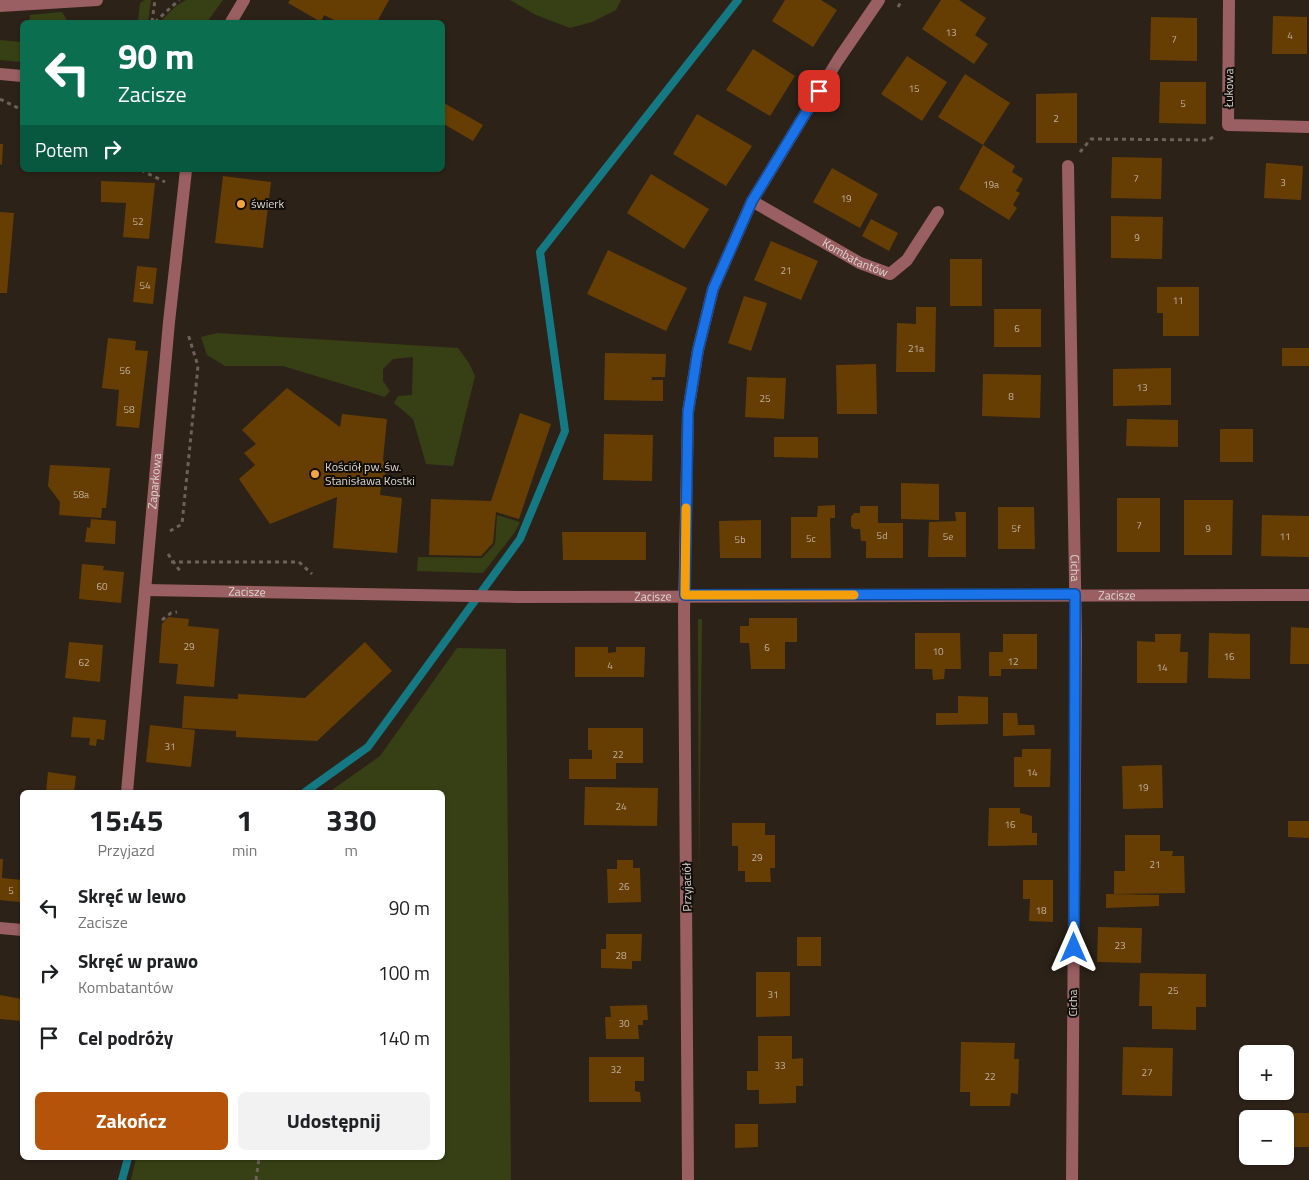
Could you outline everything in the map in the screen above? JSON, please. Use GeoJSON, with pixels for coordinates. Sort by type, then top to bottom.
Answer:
{"type":"FeatureCollection","features":[{"type":"Feature","properties":{"kind":"street"},"geometry":{"type":"LineString","coordinates":[[0,6],[97,0]]}},
{"type":"Feature","properties":{"kind":"street"},"geometry":{"type":"LineString","coordinates":[[232,20],[244,0]]}},
{"type":"Feature","properties":{"kind":"street"},"geometry":{"type":"LineString","coordinates":[[685,595],[688,412],[698,350],[713,289],[752,201],[838,60],[879,0]]}},
{"type":"Feature","properties":{"kind":"street","name":"Łukowa"},"geometry":{"type":"LineString","coordinates":[[1230,0],[1228,125],[1309,127]]}},
{"type":"Feature","properties":{"kind":"street"},"geometry":{"type":"LineString","coordinates":[[0,74],[20,76]]}},
{"type":"Feature","properties":{"kind":"street","name":"Cicha"},"geometry":{"type":"LineString","coordinates":[[1068,166],[1075,594],[1072,1180]]}},
{"type":"Feature","properties":{"kind":"street","name":"Zaparkowa"},"geometry":{"type":"LineString","coordinates":[[128,790],[169,322],[186,172]]}},
{"type":"Feature","properties":{"kind":"street","name":"Kombatantów"},"geometry":{"type":"LineString","coordinates":[[752,201],[860,263],[890,274],[907,260],[938,212]]}},
{"type":"Feature","properties":{"kind":"street","name":"Zacisze"},"geometry":{"type":"LineString","coordinates":[[145,590],[518,597],[1075,594],[1309,595]]}},
{"type":"Feature","properties":{"kind":"street","name":"Przyjaciół"},"geometry":{"type":"LineString","coordinates":[[685,595],[688,1180]]}},
{"type":"Feature","properties":{"kind":"street"},"geometry":{"type":"LineString","coordinates":[[0,928],[20,930]]}},
{"type":"Feature","properties":{"kind":"path"},"geometry":{"type":"LineString","coordinates":[[154,20],[155,0]]}},
{"type":"Feature","properties":{"kind":"path"},"geometry":{"type":"LineString","coordinates":[[156,20],[179,0]]}},
{"type":"Feature","properties":{"kind":"path"},"geometry":{"type":"LineString","coordinates":[[0,98],[20,109]]}},
{"type":"Feature","properties":{"kind":"path"},"geometry":{"type":"LineString","coordinates":[[1068,166],[1091,139],[1209,140],[1228,125]]}},
{"type":"Feature","properties":{"kind":"path"},"geometry":{"type":"LineString","coordinates":[[145,172],[167,183]]}},
{"type":"Feature","properties":{"kind":"path"},"geometry":{"type":"LineString","coordinates":[[169,538],[170,530],[182,524],[198,366],[187,331]]}},
{"type":"Feature","properties":{"kind":"path"},"geometry":{"type":"LineString","coordinates":[[168,546],[168,555],[171,562],[185,579]]}},
{"type":"Feature","properties":{"kind":"path"},"geometry":{"type":"LineString","coordinates":[[171,562],[299,562],[311,574],[321,574]]}},
{"type":"Feature","properties":{"kind":"path"},"geometry":{"type":"LineString","coordinates":[[256,1180],[259,1160]]}},
{"type":"Feature","properties":{"kind":"green space"},"geometry":{"type":"Polygon","coordinates":[[[145,0],[151,0],[148,20],[138,20],[140,3],[145,0]]]}},
{"type":"Feature","properties":{"kind":"green space"},"geometry":{"type":"Polygon","coordinates":[[[186,0],[223,0],[208,20],[162,20],[176,6],[186,0]]]}},
{"type":"Feature","properties":{"kind":"green space"},"geometry":{"type":"Polygon","coordinates":[[[510,0],[621,0],[616,10],[592,22],[570,28],[536,15],[510,0]]]}},
{"type":"Feature","properties":{"kind":"green space"},"geometry":{"type":"Polygon","coordinates":[[[62,12],[67,20],[29,20],[30,15],[62,12]]]}},
{"type":"Feature","properties":{"kind":"green space"},"geometry":{"type":"Polygon","coordinates":[[[0,40],[20,42],[20,62],[0,60],[0,40]]]}},
{"type":"Feature","properties":{"kind":"green space"},"geometry":{"type":"Polygon","coordinates":[[[217,333],[458,348],[469,363],[475,376],[453,466],[426,464],[413,419],[394,403],[398,396],[412,395],[413,357],[393,359],[383,369],[383,381],[390,391],[385,397],[283,366],[225,366],[207,355],[201,337],[217,333]]]}},
{"type":"Feature","properties":{"kind":"green space"},"geometry":{"type":"Polygon","coordinates":[[[497,515],[520,522],[515,532],[483,573],[417,571],[418,557],[482,558],[495,544],[497,515]]]}},
{"type":"Feature","properties":{"kind":"green space"},"geometry":{"type":"Polygon","coordinates":[[[698,619],[702,619],[699,880],[698,619]]]}},
{"type":"Feature","properties":{"kind":"green space"},"geometry":{"type":"Polygon","coordinates":[[[457,648],[506,649],[511,1180],[131,1180],[136,1160],[445,1160],[445,790],[332,790],[380,756],[457,648]]]}},
{"type":"Feature","properties":{"kind":"building"},"geometry":{"type":"Polygon","coordinates":[[[290,0],[389,0],[378,20],[334,20],[324,15],[322,20],[318,20],[288,3],[290,0]]]}},
{"type":"Feature","properties":{"kind":"building"},"geometry":{"type":"Polygon","coordinates":[[[785,0],[821,0],[837,10],[813,47],[772,21],[785,0]]]}},
{"type":"Feature","properties":{"kind":"building"},"geometry":{"type":"Polygon","coordinates":[[[941,0],[959,0],[986,18],[975,35],[988,44],[974,64],[922,29],[941,0]]]}},
{"type":"Feature","properties":{"kind":"building"},"geometry":{"type":"Polygon","coordinates":[[[1273,16],[1307,17],[1307,54],[1272,54],[1273,16]]]}},
{"type":"Feature","properties":{"kind":"building"},"geometry":{"type":"Polygon","coordinates":[[[1151,17],[1197,18],[1197,61],[1150,60],[1151,17]]]}},
{"type":"Feature","properties":{"kind":"building"},"geometry":{"type":"Polygon","coordinates":[[[753,49],[795,76],[770,116],[726,90],[753,49]]]}},
{"type":"Feature","properties":{"kind":"building"},"geometry":{"type":"Polygon","coordinates":[[[907,56],[947,82],[922,121],[881,94],[907,56]]]}},
{"type":"Feature","properties":{"kind":"building"},"geometry":{"type":"Polygon","coordinates":[[[965,74],[1010,103],[983,145],[938,117],[965,74]]]}},
{"type":"Feature","properties":{"kind":"building"},"geometry":{"type":"Polygon","coordinates":[[[1160,82],[1206,82],[1206,124],[1159,123],[1160,82]]]}},
{"type":"Feature","properties":{"kind":"building"},"geometry":{"type":"Polygon","coordinates":[[[1077,93],[1077,143],[1036,143],[1036,94],[1077,93]]]}},
{"type":"Feature","properties":{"kind":"building"},"geometry":{"type":"Polygon","coordinates":[[[445,104],[483,125],[473,141],[445,125],[445,104]]]}},
{"type":"Feature","properties":{"kind":"building"},"geometry":{"type":"Polygon","coordinates":[[[697,114],[752,146],[726,186],[673,154],[697,114]]]}},
{"type":"Feature","properties":{"kind":"building"},"geometry":{"type":"Polygon","coordinates":[[[0,144],[3,144],[2,165],[0,164],[0,144]]]}},
{"type":"Feature","properties":{"kind":"building"},"geometry":{"type":"Polygon","coordinates":[[[983,145],[1015,166],[1012,172],[1023,179],[1016,191],[1020,193],[1013,205],[1017,208],[1009,220],[959,189],[983,145]]]}},
{"type":"Feature","properties":{"kind":"building"},"geometry":{"type":"Polygon","coordinates":[[[1112,157],[1162,158],[1161,199],[1111,198],[1112,157]]]}},
{"type":"Feature","properties":{"kind":"building"},"geometry":{"type":"Polygon","coordinates":[[[1266,163],[1303,166],[1301,200],[1264,198],[1266,163]]]}},
{"type":"Feature","properties":{"kind":"building"},"geometry":{"type":"Polygon","coordinates":[[[832,168],[878,194],[860,228],[813,202],[832,168]]]}},
{"type":"Feature","properties":{"kind":"building"},"geometry":{"type":"Polygon","coordinates":[[[651,174],[709,209],[684,249],[627,213],[651,174]]]}},
{"type":"Feature","properties":{"kind":"building"},"geometry":{"type":"Polygon","coordinates":[[[223,176],[271,182],[263,248],[215,243],[223,176]]]}},
{"type":"Feature","properties":{"kind":"building"},"geometry":{"type":"Polygon","coordinates":[[[101,181],[155,183],[149,239],[123,237],[126,203],[101,202],[101,181]]]}},
{"type":"Feature","properties":{"kind":"building"},"geometry":{"type":"Polygon","coordinates":[[[0,212],[14,213],[7,293],[0,293],[0,212]]]}},
{"type":"Feature","properties":{"kind":"building"},"geometry":{"type":"Polygon","coordinates":[[[1111,216],[1163,217],[1162,259],[1111,258],[1111,216]]]}},
{"type":"Feature","properties":{"kind":"building"},"geometry":{"type":"Polygon","coordinates":[[[871,219],[898,233],[889,251],[862,236],[871,219]]]}},
{"type":"Feature","properties":{"kind":"building"},"geometry":{"type":"Polygon","coordinates":[[[771,241],[818,261],[801,300],[754,280],[771,241]]]}},
{"type":"Feature","properties":{"kind":"building"},"geometry":{"type":"Polygon","coordinates":[[[608,250],[687,288],[666,331],[587,294],[608,250]]]}},
{"type":"Feature","properties":{"kind":"building"},"geometry":{"type":"Polygon","coordinates":[[[950,259],[982,259],[982,306],[950,306],[950,259]]]}},
{"type":"Feature","properties":{"kind":"building"},"geometry":{"type":"Polygon","coordinates":[[[137,266],[157,268],[153,304],[133,302],[137,266]]]}},
{"type":"Feature","properties":{"kind":"building"},"geometry":{"type":"Polygon","coordinates":[[[1157,287],[1199,287],[1199,336],[1163,336],[1163,313],[1157,313],[1157,287]]]}},
{"type":"Feature","properties":{"kind":"building"},"geometry":{"type":"Polygon","coordinates":[[[744,296],[767,303],[751,351],[728,343],[744,296]]]}},
{"type":"Feature","properties":{"kind":"building"},"geometry":{"type":"Polygon","coordinates":[[[916,307],[936,307],[935,372],[896,372],[897,323],[916,324],[916,307]]]}},
{"type":"Feature","properties":{"kind":"building"},"geometry":{"type":"Polygon","coordinates":[[[994,309],[1041,309],[1041,347],[994,347],[994,309]]]}},
{"type":"Feature","properties":{"kind":"building"},"geometry":{"type":"Polygon","coordinates":[[[108,338],[136,341],[135,350],[148,351],[139,428],[116,426],[119,390],[102,388],[108,338]]]}},
{"type":"Feature","properties":{"kind":"building"},"geometry":{"type":"Polygon","coordinates":[[[1282,348],[1309,348],[1309,366],[1282,366],[1282,348]]]}},
{"type":"Feature","properties":{"kind":"building"},"geometry":{"type":"Polygon","coordinates":[[[605,353],[666,354],[665,377],[652,377],[651,391],[652,380],[663,380],[663,401],[604,400],[605,353]]]}},
{"type":"Feature","properties":{"kind":"building"},"geometry":{"type":"Polygon","coordinates":[[[876,364],[877,414],[837,414],[836,365],[876,364]]]}},
{"type":"Feature","properties":{"kind":"building"},"geometry":{"type":"Polygon","coordinates":[[[1171,368],[1171,405],[1113,406],[1113,369],[1171,368]]]}},
{"type":"Feature","properties":{"kind":"building"},"geometry":{"type":"Polygon","coordinates":[[[983,374],[1041,375],[1040,418],[982,416],[983,374]]]}},
{"type":"Feature","properties":{"kind":"building"},"geometry":{"type":"Polygon","coordinates":[[[747,377],[786,378],[784,419],[745,417],[747,377]]]}},
{"type":"Feature","properties":{"kind":"building","name":"Kościół pw. św. Stanisława Kostki"},"geometry":{"type":"Polygon","coordinates":[[[287,388],[340,427],[342,414],[387,419],[383,460],[389,470],[382,478],[380,495],[402,498],[397,553],[333,548],[337,497],[270,524],[239,479],[255,465],[244,453],[256,444],[242,430],[287,388]]]}},
{"type":"Feature","properties":{"kind":"building"},"geometry":{"type":"Polygon","coordinates":[[[520,413],[551,424],[519,519],[496,512],[493,543],[481,556],[429,555],[431,499],[491,501],[520,413]]]}},
{"type":"Feature","properties":{"kind":"building"},"geometry":{"type":"Polygon","coordinates":[[[1127,419],[1178,420],[1178,447],[1126,446],[1127,419]]]}},
{"type":"Feature","properties":{"kind":"building"},"geometry":{"type":"Polygon","coordinates":[[[1220,429],[1253,429],[1253,462],[1220,462],[1220,429]]]}},
{"type":"Feature","properties":{"kind":"building"},"geometry":{"type":"Polygon","coordinates":[[[604,434],[653,435],[652,481],[603,480],[604,434]]]}},
{"type":"Feature","properties":{"kind":"building"},"geometry":{"type":"Polygon","coordinates":[[[774,437],[818,437],[818,458],[774,457],[774,437]]]}},
{"type":"Feature","properties":{"kind":"building"},"geometry":{"type":"Polygon","coordinates":[[[50,465],[110,468],[106,508],[102,508],[101,518],[59,515],[60,502],[48,486],[50,465]]]}},
{"type":"Feature","properties":{"kind":"building"},"geometry":{"type":"Polygon","coordinates":[[[901,483],[939,484],[939,520],[901,519],[901,483]]]}},
{"type":"Feature","properties":{"kind":"building"},"geometry":{"type":"Polygon","coordinates":[[[1117,498],[1160,498],[1160,552],[1117,552],[1117,498]]]}},
{"type":"Feature","properties":{"kind":"building"},"geometry":{"type":"Polygon","coordinates":[[[1184,500],[1233,500],[1232,555],[1184,555],[1184,500]]]}},
{"type":"Feature","properties":{"kind":"building"},"geometry":{"type":"Polygon","coordinates":[[[835,505],[835,518],[830,518],[831,558],[791,558],[791,517],[817,517],[818,506],[835,505]]]}},
{"type":"Feature","properties":{"kind":"building"},"geometry":{"type":"Polygon","coordinates":[[[860,506],[878,506],[878,523],[903,523],[903,558],[866,558],[866,541],[861,541],[860,529],[854,529],[851,526],[851,517],[854,513],[860,513],[860,506]]]}},
{"type":"Feature","properties":{"kind":"building"},"geometry":{"type":"Polygon","coordinates":[[[998,507],[1034,507],[1035,549],[998,549],[998,507]]]}},
{"type":"Feature","properties":{"kind":"building"},"geometry":{"type":"Polygon","coordinates":[[[955,512],[966,512],[966,557],[928,557],[929,522],[956,521],[955,512]]]}},
{"type":"Feature","properties":{"kind":"building"},"geometry":{"type":"Polygon","coordinates":[[[1262,515],[1309,516],[1309,557],[1261,556],[1262,515]]]}},
{"type":"Feature","properties":{"kind":"building"},"geometry":{"type":"Polygon","coordinates":[[[91,519],[116,521],[115,544],[85,542],[87,527],[90,528],[91,519]]]}},
{"type":"Feature","properties":{"kind":"building"},"geometry":{"type":"Polygon","coordinates":[[[761,520],[761,558],[720,558],[719,521],[761,520]]]}},
{"type":"Feature","properties":{"kind":"building"},"geometry":{"type":"Polygon","coordinates":[[[562,532],[646,532],[646,560],[563,560],[562,532]]]}},
{"type":"Feature","properties":{"kind":"building"},"geometry":{"type":"Polygon","coordinates":[[[82,564],[104,566],[103,570],[124,572],[121,603],[79,599],[82,564]]]}},
{"type":"Feature","properties":{"kind":"building"},"geometry":{"type":"Polygon","coordinates":[[[168,617],[189,619],[188,626],[219,629],[214,687],[176,684],[178,664],[159,663],[162,624],[168,617]]]}},
{"type":"Feature","properties":{"kind":"building"},"geometry":{"type":"Polygon","coordinates":[[[749,618],[797,618],[797,642],[785,642],[785,669],[751,669],[749,643],[740,643],[740,626],[749,626],[749,618]]]}},
{"type":"Feature","properties":{"kind":"building"},"geometry":{"type":"Polygon","coordinates":[[[1291,627],[1309,628],[1309,664],[1290,664],[1291,627]]]}},
{"type":"Feature","properties":{"kind":"building"},"geometry":{"type":"Polygon","coordinates":[[[915,633],[960,633],[961,669],[945,669],[944,679],[933,680],[932,669],[915,669],[915,633]]]}},
{"type":"Feature","properties":{"kind":"building"},"geometry":{"type":"Polygon","coordinates":[[[1209,633],[1250,634],[1250,679],[1208,678],[1209,633]]]}},
{"type":"Feature","properties":{"kind":"building"},"geometry":{"type":"Polygon","coordinates":[[[1003,634],[1037,634],[1037,669],[1001,669],[1001,676],[989,676],[989,652],[1003,652],[1003,634]]]}},
{"type":"Feature","properties":{"kind":"building"},"geometry":{"type":"Polygon","coordinates":[[[1155,634],[1181,634],[1180,652],[1188,652],[1187,683],[1137,683],[1137,641],[1155,642],[1155,634]]]}},
{"type":"Feature","properties":{"kind":"building"},"geometry":{"type":"Polygon","coordinates":[[[69,642],[103,645],[100,682],[65,678],[69,642]]]}},
{"type":"Feature","properties":{"kind":"building"},"geometry":{"type":"Polygon","coordinates":[[[365,642],[392,671],[317,741],[236,737],[236,731],[182,728],[184,696],[238,699],[238,694],[305,698],[365,642]]]}},
{"type":"Feature","properties":{"kind":"building"},"geometry":{"type":"Polygon","coordinates":[[[575,647],[608,647],[608,653],[616,652],[616,647],[645,647],[644,677],[575,677],[575,647]]]}},
{"type":"Feature","properties":{"kind":"building"},"geometry":{"type":"Polygon","coordinates":[[[958,696],[988,697],[988,724],[936,725],[936,713],[958,713],[958,696]]]}},
{"type":"Feature","properties":{"kind":"building"},"geometry":{"type":"Polygon","coordinates":[[[1003,713],[1017,713],[1018,725],[1034,725],[1035,735],[1003,736],[1003,713]]]}},
{"type":"Feature","properties":{"kind":"building"},"geometry":{"type":"Polygon","coordinates":[[[73,717],[106,720],[104,740],[97,739],[96,746],[89,745],[90,738],[71,737],[73,717]]]}},
{"type":"Feature","properties":{"kind":"building"},"geometry":{"type":"Polygon","coordinates":[[[150,725],[195,730],[191,767],[146,762],[150,725]]]}},
{"type":"Feature","properties":{"kind":"building"},"geometry":{"type":"Polygon","coordinates":[[[588,728],[643,728],[643,763],[616,763],[616,779],[569,779],[569,759],[592,759],[592,750],[588,750],[588,728]]]}},
{"type":"Feature","properties":{"kind":"building"},"geometry":{"type":"Polygon","coordinates":[[[1022,749],[1051,749],[1050,787],[1014,787],[1014,757],[1022,757],[1022,749]]]}},
{"type":"Feature","properties":{"kind":"building"},"geometry":{"type":"Polygon","coordinates":[[[1162,765],[1163,808],[1123,809],[1122,766],[1162,765]]]}},
{"type":"Feature","properties":{"kind":"building"},"geometry":{"type":"Polygon","coordinates":[[[48,772],[76,776],[74,790],[46,790],[48,772]]]}},
{"type":"Feature","properties":{"kind":"building"},"geometry":{"type":"Polygon","coordinates":[[[585,787],[658,788],[657,826],[584,825],[585,787]]]}},
{"type":"Feature","properties":{"kind":"building"},"geometry":{"type":"Polygon","coordinates":[[[989,808],[1020,808],[1020,813],[1032,816],[1032,833],[1037,833],[1037,845],[988,846],[989,808]]]}},
{"type":"Feature","properties":{"kind":"building"},"geometry":{"type":"Polygon","coordinates":[[[1288,821],[1309,821],[1309,838],[1288,837],[1288,821]]]}},
{"type":"Feature","properties":{"kind":"building"},"geometry":{"type":"Polygon","coordinates":[[[732,823],[765,823],[765,835],[775,835],[775,868],[770,868],[771,882],[745,882],[745,871],[738,871],[738,846],[732,846],[732,823]]]}},
{"type":"Feature","properties":{"kind":"building"},"geometry":{"type":"Polygon","coordinates":[[[1125,835],[1160,835],[1160,851],[1173,851],[1172,856],[1184,856],[1185,893],[1114,894],[1114,871],[1125,871],[1125,835]]]}},
{"type":"Feature","properties":{"kind":"building"},"geometry":{"type":"Polygon","coordinates":[[[0,859],[3,859],[2,878],[20,880],[20,902],[0,900],[0,859]]]}},
{"type":"Feature","properties":{"kind":"building"},"geometry":{"type":"Polygon","coordinates":[[[617,860],[633,860],[633,868],[640,868],[641,902],[608,903],[607,869],[617,869],[617,860]]]}},
{"type":"Feature","properties":{"kind":"building"},"geometry":{"type":"Polygon","coordinates":[[[1023,880],[1053,880],[1053,922],[1029,921],[1030,899],[1023,899],[1023,880]]]}},
{"type":"Feature","properties":{"kind":"building"},"geometry":{"type":"Polygon","coordinates":[[[1106,894],[1159,895],[1159,906],[1106,908],[1106,894]]]}},
{"type":"Feature","properties":{"kind":"building"},"geometry":{"type":"Polygon","coordinates":[[[1098,927],[1142,928],[1141,963],[1097,962],[1098,927]]]}},
{"type":"Feature","properties":{"kind":"building"},"geometry":{"type":"Polygon","coordinates":[[[606,934],[642,934],[641,961],[632,961],[632,969],[601,968],[601,949],[606,949],[606,934]]]}},
{"type":"Feature","properties":{"kind":"building"},"geometry":{"type":"Polygon","coordinates":[[[797,937],[821,937],[821,966],[797,966],[797,937]]]}},
{"type":"Feature","properties":{"kind":"building"},"geometry":{"type":"Polygon","coordinates":[[[756,972],[790,972],[790,1016],[756,1017],[756,972]]]}},
{"type":"Feature","properties":{"kind":"building"},"geometry":{"type":"Polygon","coordinates":[[[1140,973],[1206,974],[1206,1007],[1196,1007],[1196,1030],[1152,1029],[1152,1006],[1139,1006],[1140,973]]]}},
{"type":"Feature","properties":{"kind":"building"},"geometry":{"type":"Polygon","coordinates":[[[0,995],[20,999],[20,1021],[0,1019],[0,995]]]}},
{"type":"Feature","properties":{"kind":"building"},"geometry":{"type":"Polygon","coordinates":[[[647,1005],[648,1020],[643,1020],[643,1025],[638,1025],[639,1039],[606,1039],[605,1017],[611,1017],[610,1006],[647,1005]]]}},
{"type":"Feature","properties":{"kind":"building"},"geometry":{"type":"Polygon","coordinates":[[[758,1036],[792,1036],[792,1059],[803,1058],[803,1086],[796,1086],[796,1103],[759,1104],[759,1090],[747,1090],[747,1071],[758,1071],[758,1036]]]}},
{"type":"Feature","properties":{"kind":"building"},"geometry":{"type":"Polygon","coordinates":[[[961,1042],[1015,1043],[1014,1059],[1019,1059],[1018,1094],[1011,1093],[1010,1106],[970,1106],[970,1092],[960,1092],[961,1042]]]}},
{"type":"Feature","properties":{"kind":"building"},"geometry":{"type":"Polygon","coordinates":[[[1123,1047],[1173,1048],[1172,1096],[1122,1095],[1123,1047]]]}},
{"type":"Feature","properties":{"kind":"building"},"geometry":{"type":"Polygon","coordinates":[[[589,1057],[644,1057],[644,1081],[635,1081],[635,1091],[640,1092],[641,1102],[589,1102],[589,1057]]]}},
{"type":"Feature","properties":{"kind":"building"},"geometry":{"type":"Polygon","coordinates":[[[1294,1113],[1309,1113],[1309,1147],[1294,1147],[1294,1113]]]}},
{"type":"Feature","properties":{"kind":"building"},"geometry":{"type":"Polygon","coordinates":[[[735,1124],[758,1124],[758,1147],[735,1148],[735,1124]]]}},
{"type":"Feature","properties":{"kind":"waterway"},"geometry":{"type":"LineString","coordinates":[[308,790],[368,747],[520,539],[565,431],[540,252],[738,0]]}},
{"type":"Feature","properties":{"kind":"waterway"},"geometry":{"type":"LineString","coordinates":[[122,1180],[127,1160]]}},
{"type":"Feature","properties":{"kind":"slow traffic"},"geometry":{"type":"LineString","coordinates":[[686,508],[685,595],[854,595]]}},
{"type":"Feature","properties":{"kind":"place","name":"świerk"},"geometry":{"type":"Point","coordinates":[241,204]}},
{"type":"Feature","properties":{"kind":"place","name":"Kościół pw. św. Stanisława Kostki"},"geometry":{"type":"Point","coordinates":[315,474]}},
{"type":"Feature","properties":{"kind":"route"},"geometry":{"type":"LineString","coordinates":[[819,91],[752,201],[713,289],[698,350],[688,412],[685,595],[1075,594],[1074,948]]}}]}
